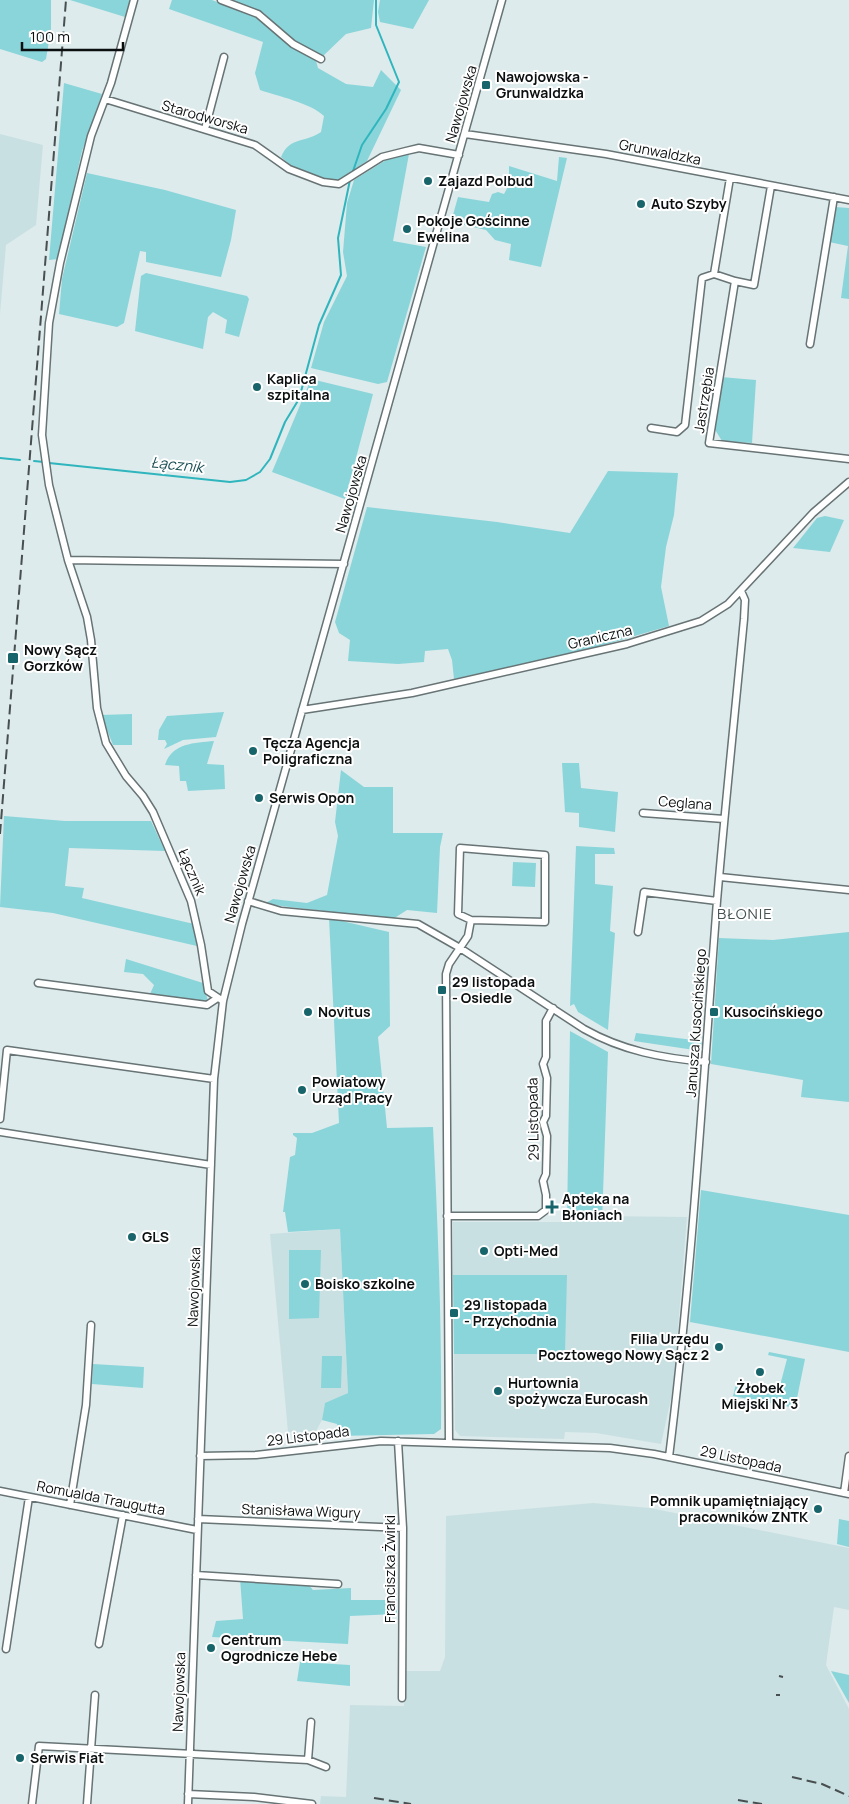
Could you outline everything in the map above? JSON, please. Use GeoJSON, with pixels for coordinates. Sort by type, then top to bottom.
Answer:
{"type":"FeatureCollection","features":[{"type":"Feature","properties":{"kind":"street","name":"Łącznik"},"geometry":{"type":"LineString","coordinates":[[134,0],[105,99],[91,136],[60,263],[48,323],[42,435],[46,468],[68,560],[87,616],[97,708],[106,743],[126,776],[143,796],[152,812],[191,901],[201,945],[208,992],[219,1000]]}},
{"type":"Feature","properties":{"kind":"street"},"geometry":{"type":"LineString","coordinates":[[221,0],[258,14],[293,44],[321,59]]}},
{"type":"Feature","properties":{"kind":"street","name":"Nawojowska"},"geometry":{"type":"LineString","coordinates":[[188,1804],[214,1080],[219,1000],[466,134],[502,0]]}},
{"type":"Feature","properties":{"kind":"street"},"geometry":{"type":"LineString","coordinates":[[205,130],[224,57]]}},
{"type":"Feature","properties":{"kind":"street","name":"Starodworska"},"geometry":{"type":"LineString","coordinates":[[105,99],[255,144],[289,169],[324,182],[339,184],[382,157],[419,148],[459,155]]}},
{"type":"Feature","properties":{"kind":"street","name":"Grunwaldzka"},"geometry":{"type":"LineString","coordinates":[[466,134],[606,154],[849,200]]}},
{"type":"Feature","properties":{"kind":"street"},"geometry":{"type":"LineString","coordinates":[[730,178],[714,274],[754,285],[771,186]]}},
{"type":"Feature","properties":{"kind":"street"},"geometry":{"type":"LineString","coordinates":[[810,344],[834,197]]}},
{"type":"Feature","properties":{"kind":"street","name":"Jastrzębia"},"geometry":{"type":"LineString","coordinates":[[651,428],[677,432],[686,425],[702,278],[714,274]]}},
{"type":"Feature","properties":{"kind":"street","name":"Jastrzębia"},"geometry":{"type":"LineString","coordinates":[[735,281],[710,443],[849,459]]}},
{"type":"Feature","properties":{"kind":"street","name":"Graniczna"},"geometry":{"type":"LineString","coordinates":[[302,710],[412,693],[627,644],[702,621],[728,604],[813,513],[849,482]]}},
{"type":"Feature","properties":{"kind":"street"},"geometry":{"type":"LineString","coordinates":[[68,560],[344,564]]}},
{"type":"Feature","properties":{"kind":"street","name":"Janusza Kusocińskiego"},"geometry":{"type":"LineString","coordinates":[[669,1457],[678,1380],[706,1062],[724,819],[744,619],[745,600],[741,591]]}},
{"type":"Feature","properties":{"kind":"street","name":"Ceglana"},"geometry":{"type":"LineString","coordinates":[[643,813],[724,819]]}},
{"type":"Feature","properties":{"kind":"street"},"geometry":{"type":"LineString","coordinates":[[460,848],[545,855],[545,922],[471,920],[458,914],[460,848]]}},
{"type":"Feature","properties":{"kind":"street"},"geometry":{"type":"LineString","coordinates":[[720,877],[849,890]]}},
{"type":"Feature","properties":{"kind":"street"},"geometry":{"type":"LineString","coordinates":[[638,932],[644,892],[717,900]]}},
{"type":"Feature","properties":{"kind":"street"},"geometry":{"type":"LineString","coordinates":[[248,902],[281,911],[418,924],[460,948],[584,1029],[621,1047],[664,1058],[706,1062]]}},
{"type":"Feature","properties":{"kind":"street"},"geometry":{"type":"LineString","coordinates":[[448,1442],[446,974],[449,964],[468,936],[471,920]]}},
{"type":"Feature","properties":{"kind":"street"},"geometry":{"type":"LineString","coordinates":[[38,983],[207,1005],[219,1000]]}},
{"type":"Feature","properties":{"kind":"street","name":"29 Listopada"},"geometry":{"type":"LineString","coordinates":[[447,1216],[538,1216],[546,1210],[546,1195],[543,1181],[546,1174],[544,1122],[546,1116],[547,1078],[543,1064],[546,1057],[546,1021],[553,1008]]}},
{"type":"Feature","properties":{"kind":"street"},"geometry":{"type":"LineString","coordinates":[[0,1119],[7,1050],[214,1080]]}},
{"type":"Feature","properties":{"kind":"street"},"geometry":{"type":"LineString","coordinates":[[0,1132],[211,1165]]}},
{"type":"Feature","properties":{"kind":"street"},"geometry":{"type":"LineString","coordinates":[[70,1505],[86,1405],[91,1325]]}},
{"type":"Feature","properties":{"kind":"street","name":"29 Listopada"},"geometry":{"type":"LineString","coordinates":[[200,1456],[256,1455],[347,1444],[398,1441],[610,1448],[669,1457],[846,1494]]}},
{"type":"Feature","properties":{"kind":"street","name":"Franciszka Żwirki"},"geometry":{"type":"LineString","coordinates":[[398,1441],[403,1528],[402,1698]]}},
{"type":"Feature","properties":{"kind":"street"},"geometry":{"type":"LineString","coordinates":[[846,1494],[849,1456]]}},
{"type":"Feature","properties":{"kind":"street","name":"Romualda Traugutta"},"geometry":{"type":"LineString","coordinates":[[0,1491],[197,1530]]}},
{"type":"Feature","properties":{"kind":"street"},"geometry":{"type":"LineString","coordinates":[[6,1649],[30,1497]]}},
{"type":"Feature","properties":{"kind":"street"},"geometry":{"type":"LineString","coordinates":[[99,1644],[123,1515]]}},
{"type":"Feature","properties":{"kind":"street","name":"Stanisława Wigury"},"geometry":{"type":"LineString","coordinates":[[198,1519],[403,1528]]}},
{"type":"Feature","properties":{"kind":"street"},"geometry":{"type":"LineString","coordinates":[[196,1575],[338,1584]]}},
{"type":"Feature","properties":{"kind":"street"},"geometry":{"type":"LineString","coordinates":[[86,1804],[95,1695]]}},
{"type":"Feature","properties":{"kind":"street"},"geometry":{"type":"LineString","coordinates":[[308,1760],[311,1722]]}},
{"type":"Feature","properties":{"kind":"street"},"geometry":{"type":"LineString","coordinates":[[32,1804],[39,1746],[308,1760],[326,1767]]}},
{"type":"Feature","properties":{"kind":"street"},"geometry":{"type":"LineString","coordinates":[[188,1794],[254,1797],[312,1804]]}},
{"type":"Feature","properties":{"kind":"shaded area"},"geometry":{"type":"Polygon","coordinates":[[[0,0],[51,0],[51,29],[46,59],[42,62],[0,49],[0,0]]]}},
{"type":"Feature","properties":{"kind":"shaded area"},"geometry":{"type":"Polygon","coordinates":[[[70,0],[130,0],[125,17],[70,0]]]}},
{"type":"Feature","properties":{"kind":"shaded area"},"geometry":{"type":"Polygon","coordinates":[[[172,0],[212,0],[260,18],[286,42],[316,61],[318,68],[346,84],[373,87],[381,70],[401,90],[367,161],[338,181],[324,180],[295,169],[281,157],[289,146],[321,132],[324,116],[311,107],[260,90],[255,73],[263,42],[169,9],[172,0]]]}},
{"type":"Feature","properties":{"kind":"shaded area"},"geometry":{"type":"Polygon","coordinates":[[[229,0],[374,0],[371,28],[346,34],[322,57],[286,35],[264,13],[229,0]]]}},
{"type":"Feature","properties":{"kind":"shaded area"},"geometry":{"type":"Polygon","coordinates":[[[380,0],[429,0],[413,29],[380,22],[378,12],[380,0]]]}},
{"type":"Feature","properties":{"kind":"shaded area"},"geometry":{"type":"Polygon","coordinates":[[[64,83],[102,94],[82,151],[58,259],[49,260],[64,83]]]}},
{"type":"Feature","properties":{"kind":"shaded area"},"geometry":{"type":"Polygon","coordinates":[[[0,134],[43,145],[36,225],[6,245],[0,314],[0,134]]]}},
{"type":"Feature","properties":{"kind":"shaded area"},"geometry":{"type":"Polygon","coordinates":[[[409,154],[393,241],[426,247],[387,382],[378,384],[311,368],[324,322],[347,276],[343,252],[347,203],[354,180],[386,160],[409,154]]]}},
{"type":"Feature","properties":{"kind":"shaded area"},"geometry":{"type":"Polygon","coordinates":[[[559,157],[567,158],[541,267],[509,260],[511,244],[495,240],[486,230],[451,222],[458,197],[489,202],[492,194],[498,192],[504,194],[512,179],[509,177],[509,166],[557,181],[559,157]]]}},
{"type":"Feature","properties":{"kind":"shaded area"},"geometry":{"type":"Polygon","coordinates":[[[87,173],[165,190],[236,210],[231,240],[221,277],[146,262],[146,252],[140,251],[124,323],[117,327],[59,314],[62,279],[87,173]]]}},
{"type":"Feature","properties":{"kind":"shaded area"},"geometry":{"type":"Polygon","coordinates":[[[835,207],[849,208],[849,299],[841,298],[848,246],[829,242],[835,207]]]}},
{"type":"Feature","properties":{"kind":"shaded area"},"geometry":{"type":"Polygon","coordinates":[[[146,273],[247,296],[249,299],[239,337],[225,333],[227,320],[213,312],[208,317],[203,349],[135,331],[141,276],[146,273]]]}},
{"type":"Feature","properties":{"kind":"shaded area"},"geometry":{"type":"Polygon","coordinates":[[[721,377],[756,380],[752,443],[722,441],[714,428],[721,377]]]}},
{"type":"Feature","properties":{"kind":"shaded area"},"geometry":{"type":"Polygon","coordinates":[[[311,379],[373,394],[345,499],[272,472],[311,379]]]}},
{"type":"Feature","properties":{"kind":"shaded area"},"geometry":{"type":"Polygon","coordinates":[[[608,471],[678,473],[674,515],[666,547],[661,587],[669,626],[590,649],[454,679],[452,660],[448,649],[425,651],[424,662],[398,664],[348,661],[350,640],[339,633],[335,622],[367,507],[497,522],[570,533],[608,471]]]}},
{"type":"Feature","properties":{"kind":"shaded area"},"geometry":{"type":"Polygon","coordinates":[[[825,516],[844,520],[830,552],[793,548],[817,518],[825,516]]]}},
{"type":"Feature","properties":{"kind":"shaded area"},"geometry":{"type":"Polygon","coordinates":[[[224,712],[216,737],[183,740],[164,749],[167,744],[165,740],[158,740],[159,730],[167,716],[224,712]]]}},
{"type":"Feature","properties":{"kind":"shaded area"},"geometry":{"type":"Polygon","coordinates":[[[132,714],[132,745],[113,745],[101,715],[132,714]]]}},
{"type":"Feature","properties":{"kind":"shaded area"},"geometry":{"type":"Polygon","coordinates":[[[214,741],[207,764],[224,765],[225,789],[188,791],[186,781],[180,781],[179,766],[165,765],[168,758],[178,748],[199,742],[214,741]]]}},
{"type":"Feature","properties":{"kind":"shaded area"},"geometry":{"type":"Polygon","coordinates":[[[562,763],[579,763],[581,788],[618,792],[615,832],[579,827],[579,813],[565,812],[562,763]]]}},
{"type":"Feature","properties":{"kind":"shaded area"},"geometry":{"type":"Polygon","coordinates":[[[341,770],[364,787],[393,787],[393,833],[443,833],[440,847],[437,913],[407,910],[393,919],[264,904],[273,899],[307,903],[327,895],[338,836],[335,822],[341,770]]]}},
{"type":"Feature","properties":{"kind":"shaded area"},"geometry":{"type":"Polygon","coordinates":[[[4,816],[65,821],[151,821],[165,851],[69,848],[65,886],[84,888],[82,898],[194,924],[200,943],[197,946],[53,913],[0,907],[4,816]]]}},
{"type":"Feature","properties":{"kind":"shaded area"},"geometry":{"type":"Polygon","coordinates":[[[576,846],[614,848],[615,854],[595,854],[595,884],[613,886],[610,931],[615,933],[608,1030],[578,1012],[574,1004],[570,1006],[576,846]]]}},
{"type":"Feature","properties":{"kind":"shaded area"},"geometry":{"type":"Polygon","coordinates":[[[513,862],[536,863],[535,887],[512,886],[513,862]]]}},
{"type":"Feature","properties":{"kind":"shaded area"},"geometry":{"type":"Polygon","coordinates":[[[329,918],[389,932],[390,1026],[378,1037],[387,1128],[433,1127],[441,1391],[441,1429],[434,1434],[338,1436],[337,1424],[322,1420],[325,1403],[348,1393],[340,1229],[288,1232],[285,1212],[283,1212],[290,1157],[295,1155],[297,1138],[293,1133],[312,1133],[339,1123],[329,918]]]}},
{"type":"Feature","properties":{"kind":"shaded area"},"geometry":{"type":"Polygon","coordinates":[[[849,932],[849,1102],[801,1097],[803,1080],[711,1064],[719,938],[773,940],[849,932]]]}},
{"type":"Feature","properties":{"kind":"shaded area"},"geometry":{"type":"Polygon","coordinates":[[[126,959],[203,983],[208,1001],[150,994],[154,985],[143,974],[124,972],[126,959]]]}},
{"type":"Feature","properties":{"kind":"shaded area"},"geometry":{"type":"Polygon","coordinates":[[[570,1031],[608,1052],[602,1222],[567,1221],[570,1031]]]}},
{"type":"Feature","properties":{"kind":"shaded area"},"geometry":{"type":"Polygon","coordinates":[[[636,1033],[702,1041],[701,1051],[634,1041],[636,1033]]]}},
{"type":"Feature","properties":{"kind":"shaded area"},"geometry":{"type":"Polygon","coordinates":[[[701,1190],[849,1215],[849,1352],[690,1322],[701,1190]]]}},
{"type":"Feature","properties":{"kind":"shaded area"},"geometry":{"type":"Polygon","coordinates":[[[602,1216],[687,1217],[673,1389],[661,1444],[596,1433],[565,1432],[564,1439],[460,1436],[455,1430],[454,1354],[565,1354],[566,1275],[453,1275],[453,1222],[601,1222],[602,1216]]]}},
{"type":"Feature","properties":{"kind":"shaded area"},"geometry":{"type":"Polygon","coordinates":[[[340,1229],[348,1393],[325,1404],[322,1420],[314,1435],[288,1432],[270,1234],[340,1229]]]}},
{"type":"Feature","properties":{"kind":"shaded area","name":"Boisko szkolne"},"geometry":{"type":"Polygon","coordinates":[[[289,1250],[321,1250],[319,1318],[289,1319],[289,1250]]]}},
{"type":"Feature","properties":{"kind":"shaded area"},"geometry":{"type":"Polygon","coordinates":[[[453,1275],[567,1275],[565,1354],[454,1354],[453,1275]]]}},
{"type":"Feature","properties":{"kind":"shaded area"},"geometry":{"type":"Polygon","coordinates":[[[769,1352],[805,1359],[795,1408],[733,1396],[736,1384],[778,1393],[787,1359],[768,1355],[769,1352]]]}},
{"type":"Feature","properties":{"kind":"shaded area"},"geometry":{"type":"Polygon","coordinates":[[[322,1356],[342,1356],[341,1388],[321,1388],[322,1356]]]}},
{"type":"Feature","properties":{"kind":"shaded area"},"geometry":{"type":"Polygon","coordinates":[[[93,1364],[144,1367],[143,1388],[92,1384],[93,1364]]]}},
{"type":"Feature","properties":{"kind":"shaded area"},"geometry":{"type":"Polygon","coordinates":[[[593,1503],[650,1508],[849,1548],[849,1610],[834,1607],[826,1665],[849,1709],[849,1804],[320,1804],[321,1796],[346,1797],[350,1705],[404,1706],[406,1671],[440,1671],[445,1657],[446,1516],[593,1503]]]}},
{"type":"Feature","properties":{"kind":"shaded area"},"geometry":{"type":"Polygon","coordinates":[[[839,1519],[849,1521],[849,1547],[837,1544],[839,1519]]]}},
{"type":"Feature","properties":{"kind":"shaded area"},"geometry":{"type":"Polygon","coordinates":[[[240,1578],[307,1583],[313,1590],[351,1588],[351,1600],[397,1600],[397,1614],[350,1616],[348,1644],[212,1637],[216,1621],[243,1619],[240,1578]]]}},
{"type":"Feature","properties":{"kind":"shaded area"},"geometry":{"type":"Polygon","coordinates":[[[300,1662],[350,1665],[350,1686],[297,1681],[300,1662]]]}},
{"type":"Feature","properties":{"kind":"shaded area"},"geometry":{"type":"Polygon","coordinates":[[[831,1671],[849,1675],[849,1703],[831,1671]]]}},
{"type":"Feature","properties":{"kind":"waterway"},"geometry":{"type":"LineString","coordinates":[[352,174],[362,145],[386,109],[399,82],[376,25],[376,0]]}},
{"type":"Feature","properties":{"kind":"waterway","name":"Łącznik"},"geometry":{"type":"LineString","coordinates":[[49,463],[230,482],[246,480],[260,472],[270,459],[285,422],[299,399],[319,325],[341,275],[338,238],[350,180]]}},
{"type":"Feature","properties":{"kind":"waterway","name":"Łącznik"},"geometry":{"type":"LineString","coordinates":[[0,458],[20,460]]}},
{"type":"Feature","properties":{"kind":"waterway","name":"Łącznik"},"geometry":{"type":"LineString","coordinates":[[34,461],[44,462]]}},
{"type":"Feature","properties":{"kind":"railway"},"geometry":{"type":"LineString","coordinates":[[0,834],[66,0]]}},
{"type":"Feature","properties":{"kind":"railway"},"geometry":{"type":"LineString","coordinates":[[779,1676],[783,1677]]}},
{"type":"Feature","properties":{"kind":"railway"},"geometry":{"type":"LineString","coordinates":[[792,1777],[822,1784],[849,1796]]}},
{"type":"Feature","properties":{"kind":"railway"},"geometry":{"type":"LineString","coordinates":[[374,1798],[411,1804]]}},
{"type":"Feature","properties":{"kind":"railway"},"geometry":{"type":"LineString","coordinates":[[738,1800],[762,1804]]}},
{"type":"Feature","properties":{"kind":"place","name":"Nawojowska - Grunwaldzka"},"geometry":{"type":"Point","coordinates":[486,85]}},
{"type":"Feature","properties":{"kind":"place","name":"Zajazd Polbud"},"geometry":{"type":"Point","coordinates":[428,181]}},
{"type":"Feature","properties":{"kind":"place","name":"Auto Szyby"},"geometry":{"type":"Point","coordinates":[641,204]}},
{"type":"Feature","properties":{"kind":"place","name":"Pokoje Gościnne Ewelina"},"geometry":{"type":"Point","coordinates":[407,229]}},
{"type":"Feature","properties":{"kind":"place","name":"Kaplica szpitalna"},"geometry":{"type":"Point","coordinates":[257,387]}},
{"type":"Feature","properties":{"kind":"place","name":"Nowy Sącz Gorzków"},"geometry":{"type":"Point","coordinates":[13,658]}},
{"type":"Feature","properties":{"kind":"place","name":"Tęcza Agencja Poligraficzna"},"geometry":{"type":"Point","coordinates":[253,751]}},
{"type":"Feature","properties":{"kind":"place","name":"Serwis Opon"},"geometry":{"type":"Point","coordinates":[259,798]}},
{"type":"Feature","properties":{"kind":"place","name":"29 listopada - Osiedle"},"geometry":{"type":"Point","coordinates":[442,990]}},
{"type":"Feature","properties":{"kind":"place","name":"Novitus"},"geometry":{"type":"Point","coordinates":[308,1012]}},
{"type":"Feature","properties":{"kind":"place","name":"Kusocińskiego"},"geometry":{"type":"Point","coordinates":[714,1012]}},
{"type":"Feature","properties":{"kind":"place","name":"Powiatowy Urząd Pracy"},"geometry":{"type":"Point","coordinates":[302,1090]}},
{"type":"Feature","properties":{"kind":"place","name":"Apteka na Błoniach"},"geometry":{"type":"Point","coordinates":[552,1207]}},
{"type":"Feature","properties":{"kind":"place","name":"GLS"},"geometry":{"type":"Point","coordinates":[132,1237]}},
{"type":"Feature","properties":{"kind":"place","name":"Opti-Med"},"geometry":{"type":"Point","coordinates":[484,1251]}},
{"type":"Feature","properties":{"kind":"place","name":"Boisko szkolne"},"geometry":{"type":"Point","coordinates":[305,1284]}},
{"type":"Feature","properties":{"kind":"place","name":"29 listopada - Przychodnia"},"geometry":{"type":"Point","coordinates":[454,1313]}},
{"type":"Feature","properties":{"kind":"place","name":"Filia Urzędu Pocztowego Nowy Sącz 2"},"geometry":{"type":"Point","coordinates":[719,1347]}},
{"type":"Feature","properties":{"kind":"place","name":"Żłobek Miejski Nr 3"},"geometry":{"type":"Point","coordinates":[760,1372]}},
{"type":"Feature","properties":{"kind":"place","name":"Hurtownia spożywcza Eurocash"},"geometry":{"type":"Point","coordinates":[498,1391]}},
{"type":"Feature","properties":{"kind":"place","name":"Pomnik upamiętniający pracowników ZNTK"},"geometry":{"type":"Point","coordinates":[818,1509]}},
{"type":"Feature","properties":{"kind":"place","name":"Centrum Ogrodnicze Hebe"},"geometry":{"type":"Point","coordinates":[211,1648]}},
{"type":"Feature","properties":{"kind":"place","name":"Serwis Fiat"},"geometry":{"type":"Point","coordinates":[20,1758]}},
{"type":"Feature","properties":{"kind":"district","name":"BŁONIE"},"geometry":{"type":"Point","coordinates":[745,914]}}]}
